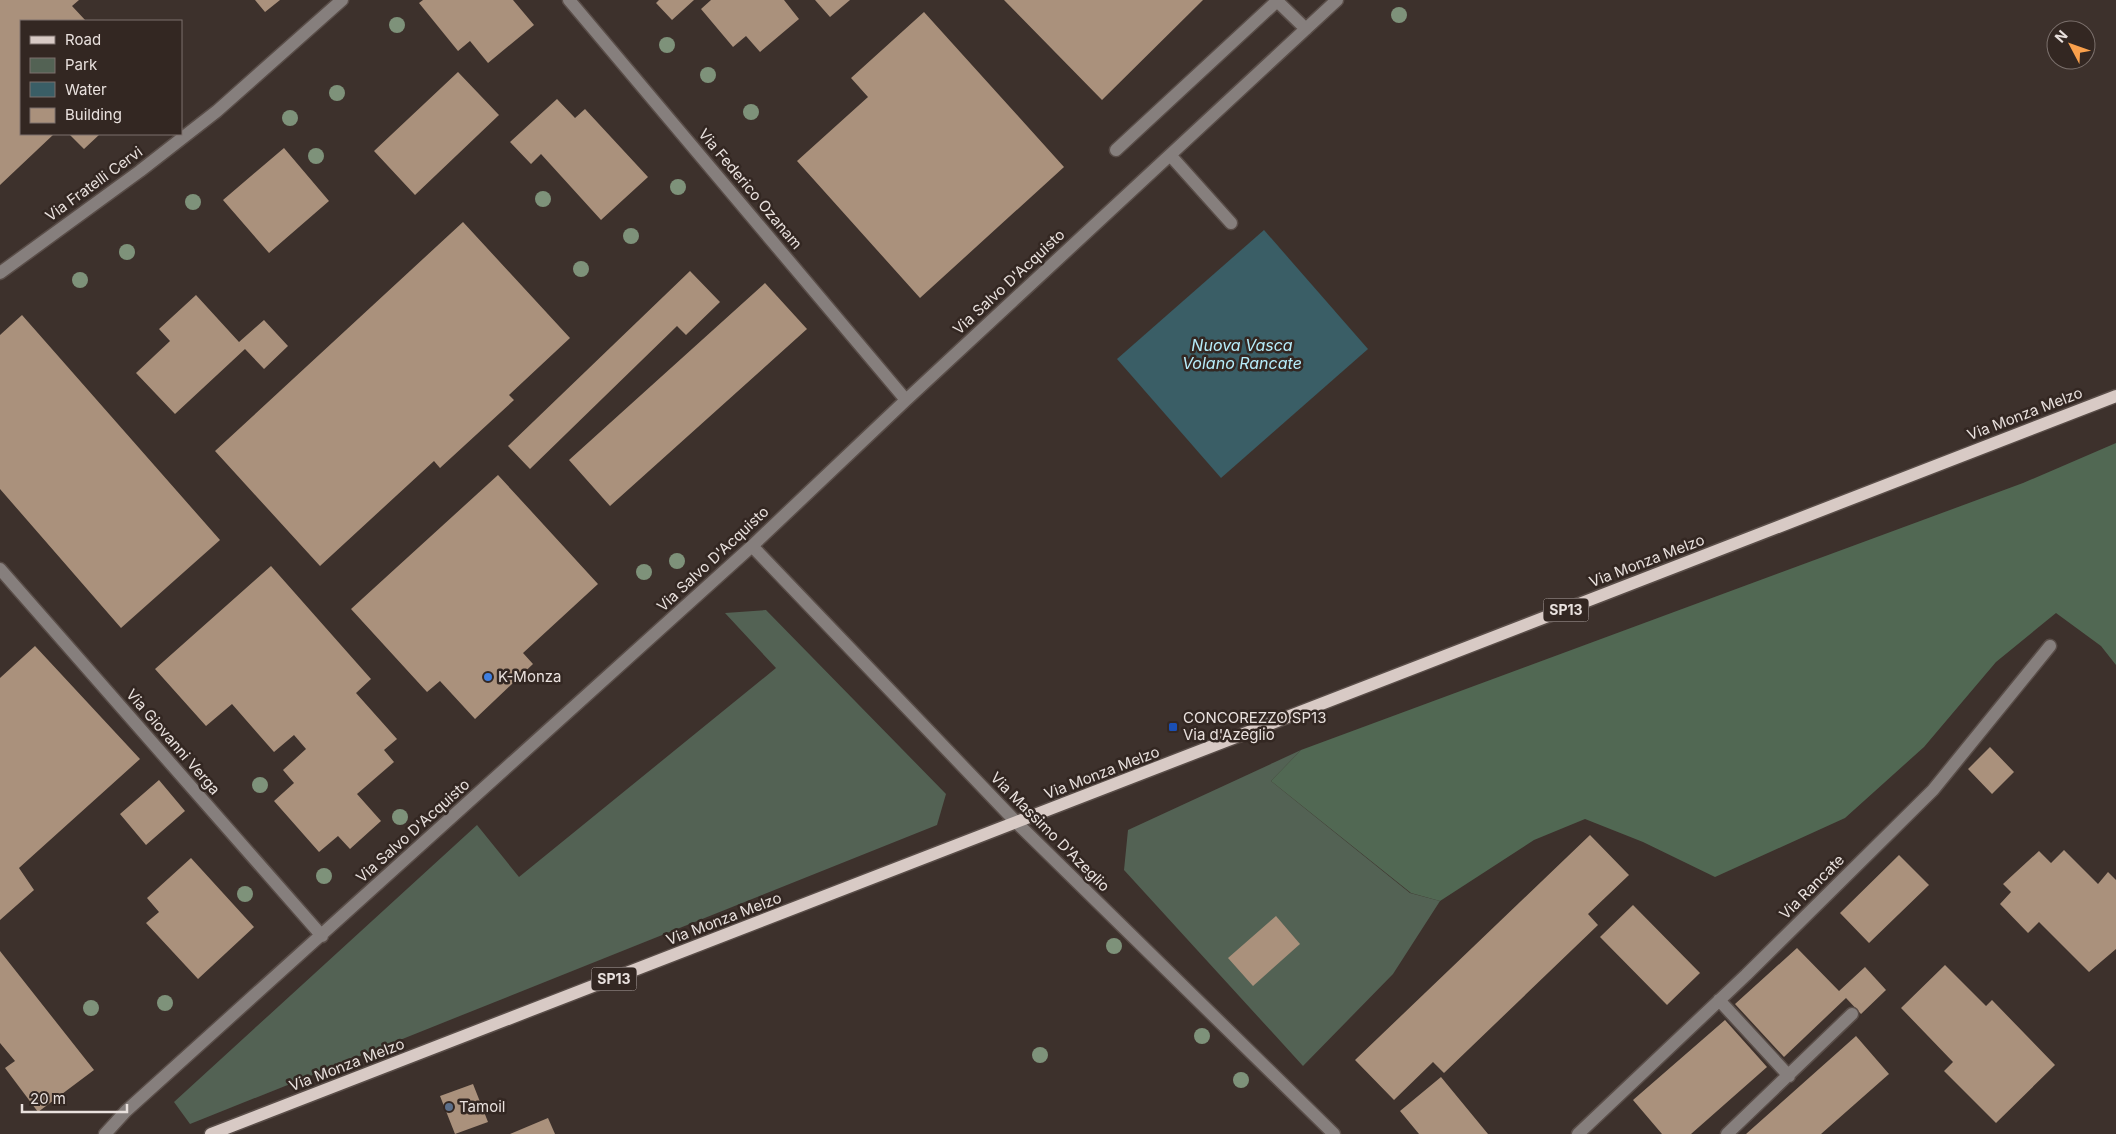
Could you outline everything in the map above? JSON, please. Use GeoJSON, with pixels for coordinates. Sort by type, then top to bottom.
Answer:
{"type":"FeatureCollection","features":[{"type":"Feature","properties":{"kind":"main road","name":"Via Monza Melzo"},"geometry":{"type":"LineString","coordinates":[[211,1134],[1017,824],[2116,396]]}},
{"type":"Feature","properties":{"kind":"street","name":"Via Fratelli Cervi"},"geometry":{"type":"LineString","coordinates":[[0,273],[217,111],[342,0]]}},
{"type":"Feature","properties":{"kind":"street","name":"Via Federico Ozanam"},"geometry":{"type":"LineString","coordinates":[[569,0],[906,400]]}},
{"type":"Feature","properties":{"kind":"street","name":"Via Salvo D'Acquisto"},"geometry":{"type":"LineString","coordinates":[[105,1134],[126,1111],[752,546],[906,400],[1337,0]]}},
{"type":"Feature","properties":{"kind":"street"},"geometry":{"type":"LineString","coordinates":[[1116,150],[1277,1],[1306,29]]}},
{"type":"Feature","properties":{"kind":"street"},"geometry":{"type":"LineString","coordinates":[[1170,155],[1231,223]]}},
{"type":"Feature","properties":{"kind":"street","name":"Via Massimo D'Azeglio"},"geometry":{"type":"LineString","coordinates":[[752,546],[1017,824],[1334,1134]]}},
{"type":"Feature","properties":{"kind":"street","name":"Via Giovanni Verga"},"geometry":{"type":"LineString","coordinates":[[0,569],[322,936]]}},
{"type":"Feature","properties":{"kind":"street","name":"Via Rancate"},"geometry":{"type":"LineString","coordinates":[[1578,1134],[1719,1000],[1933,790],[2050,646]]}},
{"type":"Feature","properties":{"kind":"street"},"geometry":{"type":"LineString","coordinates":[[1719,1000],[1789,1076]]}},
{"type":"Feature","properties":{"kind":"street"},"geometry":{"type":"LineString","coordinates":[[1727,1134],[1852,1014]]}},
{"type":"Feature","properties":{"kind":"green space"},"geometry":{"type":"Polygon","coordinates":[[[2116,443],[2116,665],[2101,646],[2056,613],[1996,662],[1924,747],[1845,818],[1715,877],[1643,842],[1585,819],[1534,840],[1440,901],[1411,893],[1271,781],[1301,750],[2023,483],[2116,443]]]}},
{"type":"Feature","properties":{"kind":"green space"},"geometry":{"type":"Polygon","coordinates":[[[766,610],[946,794],[937,825],[190,1124],[174,1102],[477,825],[519,877],[776,668],[725,613],[766,610]]]}},
{"type":"Feature","properties":{"kind":"green space"},"geometry":{"type":"Polygon","coordinates":[[[1301,750],[1271,781],[1410,893],[1440,901],[1393,974],[1303,1066],[1124,870],[1128,830],[1301,750]]]}},
{"type":"Feature","properties":{"kind":"water","name":"Nuova Vasca Volano Rancate"},"geometry":{"type":"Polygon","coordinates":[[[1264,230],[1368,349],[1221,478],[1117,359],[1264,230]]]}},
{"type":"Feature","properties":{"kind":"building"},"geometry":{"type":"Polygon","coordinates":[[[0,0],[79,0],[72,6],[85,20],[20,20],[20,135],[53,135],[0,185],[0,0]]]}},
{"type":"Feature","properties":{"kind":"building"},"geometry":{"type":"Polygon","coordinates":[[[255,0],[280,0],[265,12],[255,0]]]}},
{"type":"Feature","properties":{"kind":"building"},"geometry":{"type":"Polygon","coordinates":[[[423,0],[513,0],[534,25],[488,63],[470,41],[458,51],[419,3],[423,0]]]}},
{"type":"Feature","properties":{"kind":"building"},"geometry":{"type":"Polygon","coordinates":[[[659,0],[694,0],[672,20],[656,3],[659,0]]]}},
{"type":"Feature","properties":{"kind":"building"},"geometry":{"type":"Polygon","coordinates":[[[711,0],[784,0],[799,19],[760,52],[746,36],[733,47],[701,9],[711,0]]]}},
{"type":"Feature","properties":{"kind":"building"},"geometry":{"type":"Polygon","coordinates":[[[815,0],[850,0],[830,17],[815,0]]]}},
{"type":"Feature","properties":{"kind":"building"},"geometry":{"type":"Polygon","coordinates":[[[1004,0],[1203,0],[1102,100],[1004,0]]]}},
{"type":"Feature","properties":{"kind":"building"},"geometry":{"type":"Polygon","coordinates":[[[924,12],[1064,167],[920,298],[797,161],[868,97],[851,78],[924,12]]]}},
{"type":"Feature","properties":{"kind":"building"},"geometry":{"type":"Polygon","coordinates":[[[458,72],[499,115],[415,195],[374,151],[458,72]]]}},
{"type":"Feature","properties":{"kind":"building"},"geometry":{"type":"Polygon","coordinates":[[[557,99],[575,118],[585,109],[648,177],[601,220],[541,154],[531,164],[510,142],[557,99]]]}},
{"type":"Feature","properties":{"kind":"building"},"geometry":{"type":"Polygon","coordinates":[[[70,135],[99,135],[84,149],[70,135]]]}},
{"type":"Feature","properties":{"kind":"building"},"geometry":{"type":"Polygon","coordinates":[[[284,148],[329,201],[269,253],[223,200],[284,148]]]}},
{"type":"Feature","properties":{"kind":"building"},"geometry":{"type":"Polygon","coordinates":[[[463,222],[570,338],[509,395],[514,400],[440,468],[434,461],[320,566],[215,451],[463,222]]]}},
{"type":"Feature","properties":{"kind":"building"},"geometry":{"type":"Polygon","coordinates":[[[690,271],[720,302],[686,335],[677,326],[530,469],[508,446],[690,271]]]}},
{"type":"Feature","properties":{"kind":"building"},"geometry":{"type":"Polygon","coordinates":[[[765,283],[807,329],[610,506],[569,460],[765,283]]]}},
{"type":"Feature","properties":{"kind":"building"},"geometry":{"type":"Polygon","coordinates":[[[196,295],[239,342],[264,320],[288,346],[264,369],[245,349],[175,414],[136,373],[170,341],[159,329],[196,295]]]}},
{"type":"Feature","properties":{"kind":"building"},"geometry":{"type":"Polygon","coordinates":[[[22,315],[220,540],[121,628],[0,489],[0,335],[22,315]]]}},
{"type":"Feature","properties":{"kind":"building"},"geometry":{"type":"Polygon","coordinates":[[[498,475],[598,584],[523,653],[533,664],[475,719],[440,681],[427,692],[351,609],[498,475]]]}},
{"type":"Feature","properties":{"kind":"building"},"geometry":{"type":"Polygon","coordinates":[[[271,566],[371,679],[356,693],[397,739],[384,750],[394,762],[357,794],[381,821],[350,849],[338,836],[319,852],[274,801],[294,783],[283,770],[306,749],[294,735],[274,752],[232,704],[206,726],[155,669],[271,566]]]}},
{"type":"Feature","properties":{"kind":"building"},"geometry":{"type":"Polygon","coordinates":[[[35,646],[140,759],[19,868],[34,890],[0,920],[0,678],[35,646]]]}},
{"type":"Feature","properties":{"kind":"building"},"geometry":{"type":"Polygon","coordinates":[[[1990,747],[2014,772],[1992,794],[1968,769],[1990,747]]]}},
{"type":"Feature","properties":{"kind":"building"},"geometry":{"type":"Polygon","coordinates":[[[159,780],[185,811],[146,845],[120,814],[159,780]]]}},
{"type":"Feature","properties":{"kind":"building"},"geometry":{"type":"Polygon","coordinates":[[[1590,835],[1629,875],[1588,914],[1598,925],[1444,1073],[1433,1062],[1394,1100],[1355,1060],[1590,835]]]}},
{"type":"Feature","properties":{"kind":"building"},"geometry":{"type":"Polygon","coordinates":[[[2064,850],[2098,884],[2108,872],[2116,880],[2116,949],[2089,972],[2039,922],[2028,933],[2000,904],[2011,892],[2003,884],[2039,851],[2051,863],[2064,850]]]}},
{"type":"Feature","properties":{"kind":"building"},"geometry":{"type":"Polygon","coordinates":[[[1899,855],[1929,885],[1869,943],[1840,913],[1899,855]]]}},
{"type":"Feature","properties":{"kind":"building"},"geometry":{"type":"Polygon","coordinates":[[[191,858],[254,927],[198,979],[146,923],[159,912],[147,898],[191,858]]]}},
{"type":"Feature","properties":{"kind":"building"},"geometry":{"type":"Polygon","coordinates":[[[1633,905],[1700,973],[1667,1005],[1600,937],[1633,905]]]}},
{"type":"Feature","properties":{"kind":"building"},"geometry":{"type":"Polygon","coordinates":[[[1276,916],[1300,944],[1253,986],[1228,958],[1276,916]]]}},
{"type":"Feature","properties":{"kind":"building"},"geometry":{"type":"Polygon","coordinates":[[[1797,948],[1839,991],[1865,967],[1886,990],[1861,1014],[1846,998],[1784,1057],[1735,1004],[1797,948]]]}},
{"type":"Feature","properties":{"kind":"building"},"geometry":{"type":"Polygon","coordinates":[[[0,951],[94,1070],[38,1112],[5,1068],[15,1061],[0,1043],[0,951]]]}},
{"type":"Feature","properties":{"kind":"building"},"geometry":{"type":"Polygon","coordinates":[[[1945,965],[1986,1006],[1992,1000],[2055,1065],[1996,1123],[1944,1071],[1953,1062],[1901,1008],[1945,965]]]}},
{"type":"Feature","properties":{"kind":"building"},"geometry":{"type":"Polygon","coordinates":[[[1725,1020],[1767,1067],[1691,1134],[1662,1134],[1633,1100],[1725,1020]]]}},
{"type":"Feature","properties":{"kind":"building"},"geometry":{"type":"Polygon","coordinates":[[[1856,1036],[1889,1074],[1821,1134],[1746,1134],[1856,1036]]]}},
{"type":"Feature","properties":{"kind":"building"},"geometry":{"type":"Polygon","coordinates":[[[1441,1077],[1488,1134],[1419,1134],[1400,1111],[1441,1077]]]}},
{"type":"Feature","properties":{"kind":"building"},"geometry":{"type":"Polygon","coordinates":[[[473,1084],[488,1122],[455,1134],[440,1096],[473,1084]]]}},
{"type":"Feature","properties":{"kind":"building"},"geometry":{"type":"Polygon","coordinates":[[[548,1118],[555,1134],[510,1134],[548,1118]]]}},
{"type":"Feature","properties":{"kind":"place","name":"K-Monza"},"geometry":{"type":"Point","coordinates":[488,677]}},
{"type":"Feature","properties":{"kind":"place","name":"CONCOREZZO SP13 Via d'Azeglio"},"geometry":{"type":"Point","coordinates":[1173,727]}},
{"type":"Feature","properties":{"kind":"place","name":"Tamoil"},"geometry":{"type":"Point","coordinates":[449,1107]}}]}
